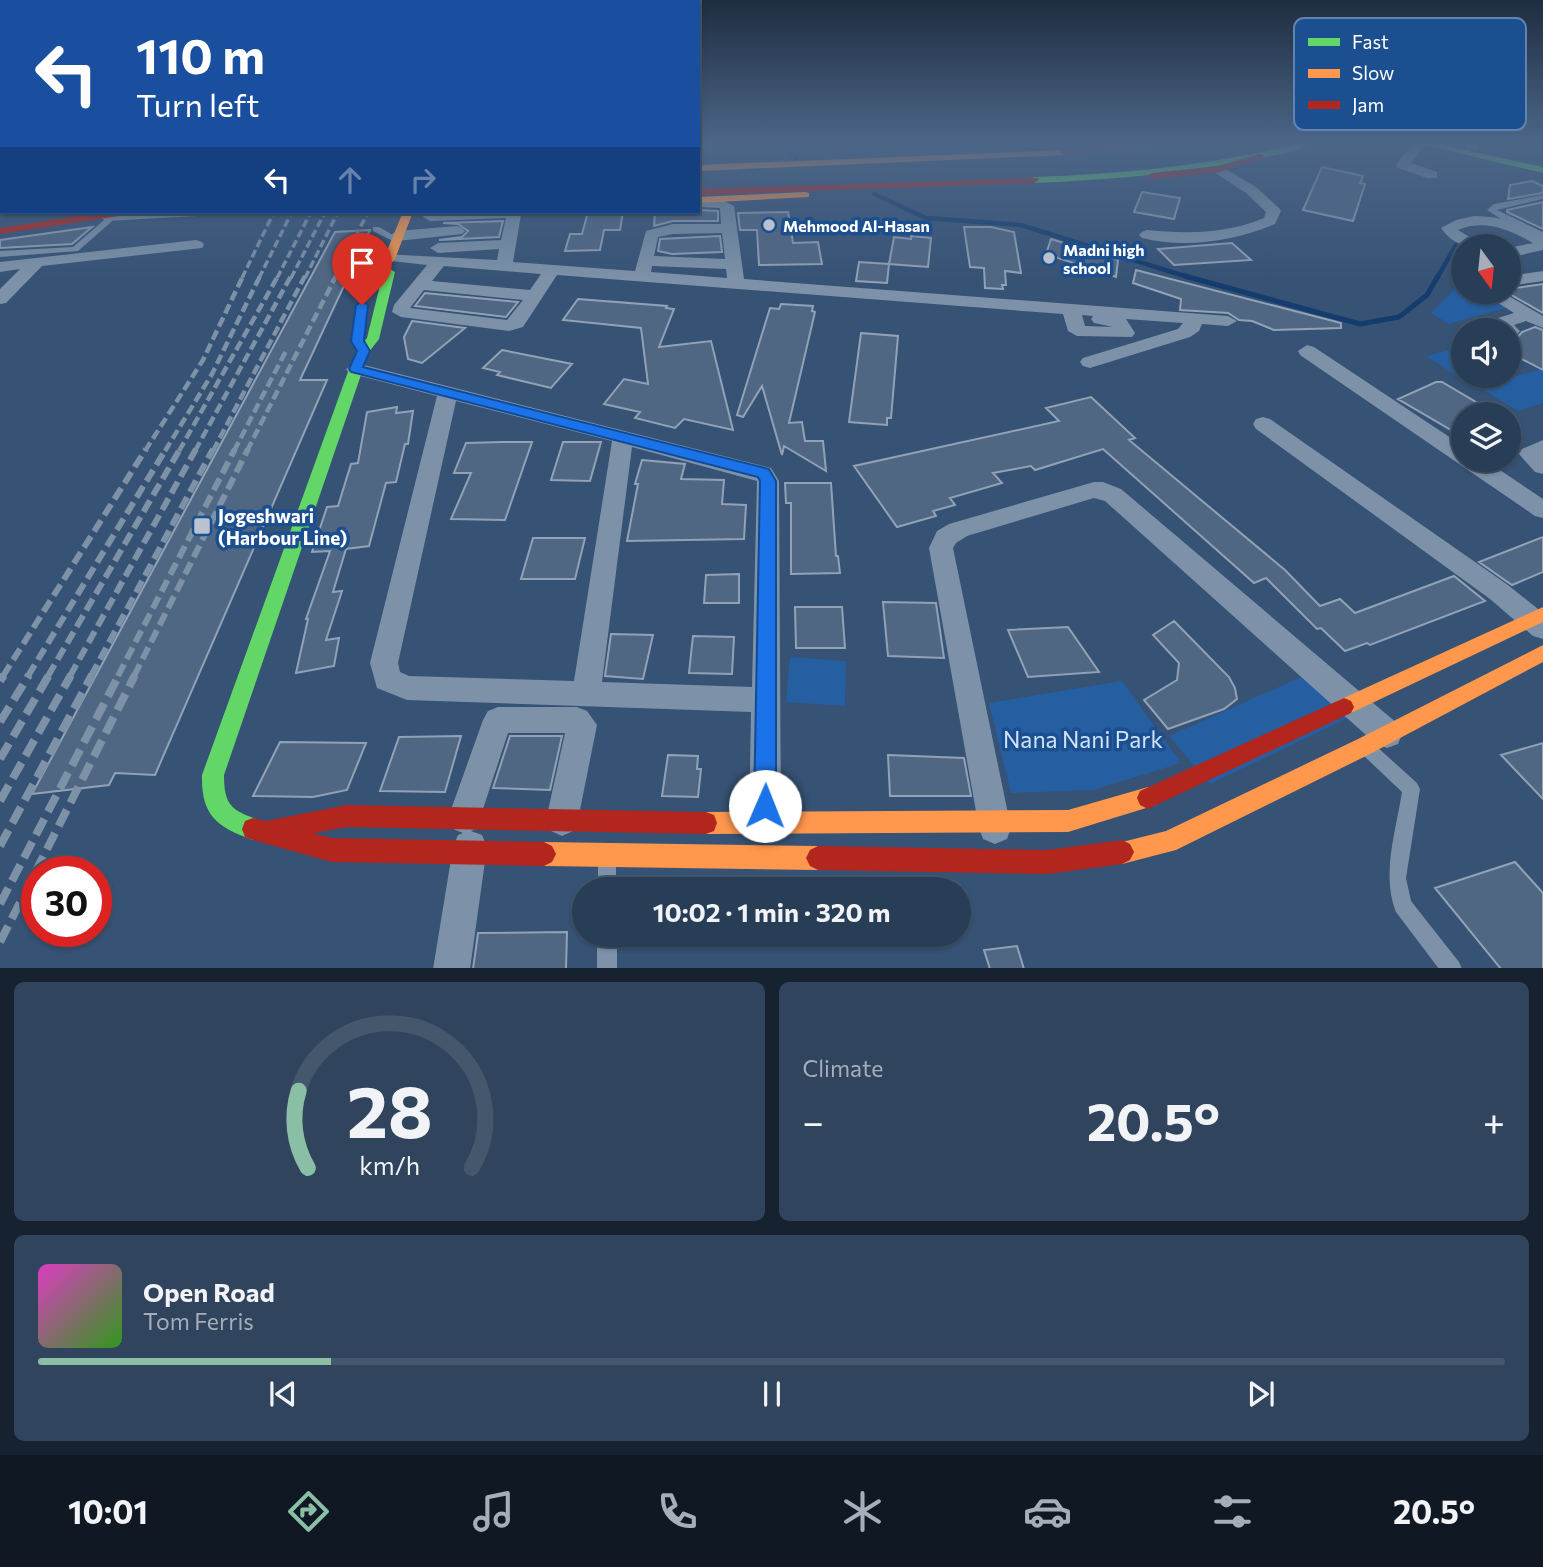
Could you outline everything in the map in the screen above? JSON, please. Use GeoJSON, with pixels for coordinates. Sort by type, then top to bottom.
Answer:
{"type":"FeatureCollection","features":[{"type":"Feature","properties":{"kind":"street"},"geometry":{"type":"LineString","coordinates":[[700,192],[778,189]]}},
{"type":"Feature","properties":{"kind":"street"},"geometry":{"type":"LineString","coordinates":[[700,201],[917,189]]}},
{"type":"Feature","properties":{"kind":"street"},"geometry":{"type":"LineString","coordinates":[[1147,235],[1174,238],[1228,236],[1270,221],[1274,211],[1247,189]]}},
{"type":"Feature","properties":{"kind":"street"},"geometry":{"type":"LineString","coordinates":[[700,201],[725,204],[736,283]]}},
{"type":"Feature","properties":{"kind":"street"},"geometry":{"type":"LineString","coordinates":[[0,233],[120,214]]}},
{"type":"Feature","properties":{"kind":"street"},"geometry":{"type":"LineString","coordinates":[[407,214],[386,262],[389,272],[373,339],[359,360],[213,775],[212,790],[222,816],[236,824],[332,850],[471,829],[562,820],[765,824],[1068,821],[1157,795],[1269,749],[1352,703],[1539,620]]}},
{"type":"Feature","properties":{"kind":"street"},"geometry":{"type":"LineString","coordinates":[[365,295],[373,274],[386,262],[432,237],[509,214]]}},
{"type":"Feature","properties":{"kind":"street"},"geometry":{"type":"LineString","coordinates":[[504,265],[515,216],[513,214]]}},
{"type":"Feature","properties":{"kind":"street"},"geometry":{"type":"LineString","coordinates":[[1453,234],[1449,228],[1471,221],[1500,221],[1543,243]]}},
{"type":"Feature","properties":{"kind":"street"},"geometry":{"type":"LineString","coordinates":[[644,269],[651,234],[673,229],[729,228]]}},
{"type":"Feature","properties":{"kind":"street"},"geometry":{"type":"LineString","coordinates":[[432,237],[457,231]]}},
{"type":"Feature","properties":{"kind":"street"},"geometry":{"type":"LineString","coordinates":[[396,237],[432,237],[509,244]]}},
{"type":"Feature","properties":{"kind":"street"},"geometry":{"type":"LineString","coordinates":[[432,237],[504,265],[552,269],[644,269],[733,264]]}},
{"type":"Feature","properties":{"kind":"street"},"geometry":{"type":"LineString","coordinates":[[432,237],[420,285],[400,309],[401,312],[504,327],[517,323],[552,269]]}},
{"type":"Feature","properties":{"kind":"street"},"geometry":{"type":"LineString","coordinates":[[1521,249],[1543,243]]}},
{"type":"Feature","properties":{"kind":"street"},"geometry":{"type":"LineString","coordinates":[[0,267],[196,245]]}},
{"type":"Feature","properties":{"kind":"street"},"geometry":{"type":"LineString","coordinates":[[0,299],[37,262]]}},
{"type":"Feature","properties":{"kind":"street"},"geometry":{"type":"LineString","coordinates":[[644,269],[736,283],[1072,313],[1228,321]]}},
{"type":"Feature","properties":{"kind":"street"},"geometry":{"type":"LineString","coordinates":[[1521,278],[1541,272]]}},
{"type":"Feature","properties":{"kind":"street"},"geometry":{"type":"LineString","coordinates":[[420,285],[534,296]]}},
{"type":"Feature","properties":{"kind":"street"},"geometry":{"type":"LineString","coordinates":[[1502,304],[1523,323]]}},
{"type":"Feature","properties":{"kind":"street"},"geometry":{"type":"LineString","coordinates":[[1090,362],[1184,333],[1193,327],[1192,319]]}},
{"type":"Feature","properties":{"kind":"street"},"geometry":{"type":"LineString","coordinates":[[359,329],[359,360]]}},
{"type":"Feature","properties":{"kind":"street"},"geometry":{"type":"LineString","coordinates":[[1307,351],[1451,448]]}},
{"type":"Feature","properties":{"kind":"street"},"geometry":{"type":"LineString","coordinates":[[359,360],[448,392],[763,473],[768,481],[765,824]]}},
{"type":"Feature","properties":{"kind":"street"},"geometry":{"type":"LineString","coordinates":[[448,392],[384,663],[387,679],[407,688],[766,700]]}},
{"type":"Feature","properties":{"kind":"street"},"geometry":{"type":"LineString","coordinates":[[1263,424],[1539,620]]}},
{"type":"Feature","properties":{"kind":"street"},"geometry":{"type":"LineString","coordinates":[[586,694],[623,436]]}},
{"type":"Feature","properties":{"kind":"street"},"geometry":{"type":"LineString","coordinates":[[1543,447],[1530,454],[1543,467]]}},
{"type":"Feature","properties":{"kind":"street"},"geometry":{"type":"LineString","coordinates":[[1487,472],[1543,510]]}},
{"type":"Feature","properties":{"kind":"street"},"geometry":{"type":"LineString","coordinates":[[1519,494],[1543,484]]}},
{"type":"Feature","properties":{"kind":"street"},"geometry":{"type":"LineString","coordinates":[[1001,862],[941,548],[946,537],[958,530],[1094,490],[1103,490],[1113,495],[1352,703],[1376,740]]}},
{"type":"Feature","properties":{"kind":"street"},"geometry":{"type":"LineString","coordinates":[[266,831],[347,816],[471,829],[607,854],[1001,862],[1047,862],[1114,854],[1168,842],[1294,774],[1376,740],[1543,653]]}},
{"type":"Feature","properties":{"kind":"street"},"geometry":{"type":"LineString","coordinates":[[451,968],[471,829],[498,720],[577,720],[582,725],[562,820]]}},
{"type":"Feature","properties":{"kind":"lane"},"geometry":{"type":"LineString","coordinates":[[1543,197],[1497,206],[1492,210],[1543,235]]}},
{"type":"Feature","properties":{"kind":"lane"},"geometry":{"type":"LineString","coordinates":[[0,254],[75,249],[120,214]]}},
{"type":"Feature","properties":{"kind":"lane"},"geometry":{"type":"LineString","coordinates":[[376,229],[396,237]]}},
{"type":"Feature","properties":{"kind":"lane"},"geometry":{"type":"LineString","coordinates":[[1376,740],[1411,789],[1397,878],[1403,905],[1452,968]]}},
{"type":"Feature","properties":{"kind":"lane"},"geometry":{"type":"LineString","coordinates":[[607,854],[607,877]]}},
{"type":"Feature","properties":{"kind":"lane"},"geometry":{"type":"LineString","coordinates":[[607,947],[607,968]]}},
{"type":"Feature","properties":{"kind":"green space"},"geometry":{"type":"Polygon","coordinates":[[[1451,292],[1451,304],[1512,306],[1470,318],[1451,318],[1449,324],[1431,313],[1451,292]]]}},
{"type":"Feature","properties":{"kind":"green space"},"geometry":{"type":"Polygon","coordinates":[[[1451,349],[1451,372],[1426,356],[1451,349]]]}},
{"type":"Feature","properties":{"kind":"green space"},"geometry":{"type":"Polygon","coordinates":[[[1543,370],[1543,403],[1521,410],[1521,402],[1503,402],[1481,388],[1521,388],[1521,375],[1543,370]]]}},
{"type":"Feature","properties":{"kind":"green space"},"geometry":{"type":"Polygon","coordinates":[[[790,657],[846,661],[845,706],[786,702],[790,657]]]}},
{"type":"Feature","properties":{"kind":"green space"},"geometry":{"type":"Polygon","coordinates":[[[1308,674],[1352,716],[1210,784],[1169,736],[1308,674]]]}},
{"type":"Feature","properties":{"kind":"green space","name":"Nana Nani Park"},"geometry":{"type":"Polygon","coordinates":[[[1122,681],[1181,763],[1093,790],[1011,793],[989,703],[1122,681]]]}},
{"type":"Feature","properties":{"kind":"building"},"geometry":{"type":"Polygon","coordinates":[[[1312,189],[1363,189],[1353,221],[1303,210],[1312,189]]]}},
{"type":"Feature","properties":{"kind":"building"},"geometry":{"type":"Polygon","coordinates":[[[1509,189],[1543,189],[1543,193],[1508,199],[1509,189]]]}},
{"type":"Feature","properties":{"kind":"building"},"geometry":{"type":"Polygon","coordinates":[[[1142,192],[1180,198],[1174,219],[1134,212],[1142,192]]]}},
{"type":"Feature","properties":{"kind":"building"},"geometry":{"type":"Polygon","coordinates":[[[1543,202],[1543,229],[1507,212],[1507,210],[1543,202]]]}},
{"type":"Feature","properties":{"kind":"building"},"geometry":{"type":"Polygon","coordinates":[[[700,210],[718,211],[718,221],[673,221],[654,226],[655,214],[700,214],[700,210]]]}},
{"type":"Feature","properties":{"kind":"building"},"geometry":{"type":"Polygon","coordinates":[[[788,212],[793,243],[818,242],[822,264],[759,265],[757,230],[740,230],[738,213],[788,212]]]}},
{"type":"Feature","properties":{"kind":"building"},"geometry":{"type":"Polygon","coordinates":[[[587,214],[623,214],[620,230],[604,230],[600,250],[565,251],[570,234],[582,234],[587,214]]]}},
{"type":"Feature","properties":{"kind":"building"},"geometry":{"type":"Polygon","coordinates":[[[503,221],[499,237],[439,240],[462,237],[468,231],[458,224],[443,223],[503,221]]]}},
{"type":"Feature","properties":{"kind":"building"},"geometry":{"type":"Polygon","coordinates":[[[92,227],[72,244],[0,248],[0,240],[92,227]]]}},
{"type":"Feature","properties":{"kind":"building"},"geometry":{"type":"Polygon","coordinates":[[[964,227],[991,227],[1014,232],[1021,273],[1005,271],[1006,285],[1002,285],[1003,289],[985,288],[984,268],[970,267],[964,227]]]}},
{"type":"Feature","properties":{"kind":"building"},"geometry":{"type":"Polygon","coordinates":[[[370,230],[300,380],[327,380],[155,775],[115,773],[109,785],[32,794],[335,232],[370,230]]]}},
{"type":"Feature","properties":{"kind":"building"},"geometry":{"type":"Polygon","coordinates":[[[720,236],[722,252],[672,254],[658,251],[660,239],[720,236]]]}},
{"type":"Feature","properties":{"kind":"building"},"geometry":{"type":"Polygon","coordinates":[[[911,236],[931,238],[928,267],[889,264],[894,237],[911,239],[911,236]]]}},
{"type":"Feature","properties":{"kind":"building"},"geometry":{"type":"Polygon","coordinates":[[[1051,239],[1118,260],[1116,277],[1046,254],[1051,239]]]}},
{"type":"Feature","properties":{"kind":"building"},"geometry":{"type":"Polygon","coordinates":[[[1232,243],[1251,260],[1174,265],[1158,249],[1232,243]]]}},
{"type":"Feature","properties":{"kind":"building"},"geometry":{"type":"Polygon","coordinates":[[[859,262],[889,264],[887,283],[856,281],[859,262]]]}},
{"type":"Feature","properties":{"kind":"building"},"geometry":{"type":"Polygon","coordinates":[[[1136,270],[1341,323],[1341,328],[1274,330],[1252,321],[1239,320],[1228,313],[1180,310],[1181,299],[1133,283],[1136,270]]]}},
{"type":"Feature","properties":{"kind":"building"},"geometry":{"type":"Polygon","coordinates":[[[1543,284],[1543,313],[1521,300],[1521,287],[1543,284]]]}},
{"type":"Feature","properties":{"kind":"building"},"geometry":{"type":"Polygon","coordinates":[[[425,293],[518,302],[506,317],[415,306],[425,293]]]}},
{"type":"Feature","properties":{"kind":"building"},"geometry":{"type":"Polygon","coordinates":[[[578,299],[667,306],[666,308],[674,309],[659,347],[711,341],[733,430],[684,419],[675,428],[635,418],[640,412],[604,404],[624,379],[648,384],[641,328],[563,320],[578,299]]]}},
{"type":"Feature","properties":{"kind":"building"},"geometry":{"type":"Polygon","coordinates":[[[781,304],[813,306],[812,311],[815,312],[789,423],[802,422],[805,441],[823,441],[826,471],[784,446],[782,455],[762,386],[743,417],[737,415],[770,308],[779,309],[781,304]]]}},
{"type":"Feature","properties":{"kind":"building"},"geometry":{"type":"Polygon","coordinates":[[[412,321],[465,328],[422,363],[408,359],[404,337],[412,321]]]}},
{"type":"Feature","properties":{"kind":"building"},"geometry":{"type":"Polygon","coordinates":[[[1535,327],[1543,330],[1543,370],[1521,359],[1522,332],[1535,327]]]}},
{"type":"Feature","properties":{"kind":"building"},"geometry":{"type":"Polygon","coordinates":[[[861,333],[898,336],[891,418],[887,418],[887,425],[849,422],[861,333]]]}},
{"type":"Feature","properties":{"kind":"building"},"geometry":{"type":"Polygon","coordinates":[[[502,350],[572,364],[551,388],[497,375],[500,372],[483,368],[502,350]]]}},
{"type":"Feature","properties":{"kind":"building"},"geometry":{"type":"Polygon","coordinates":[[[1436,382],[1442,382],[1476,402],[1451,402],[1451,430],[1398,399],[1436,382]]]}},
{"type":"Feature","properties":{"kind":"building"},"geometry":{"type":"Polygon","coordinates":[[[1091,397],[1135,438],[1129,440],[1285,570],[1320,606],[1340,599],[1355,613],[1454,576],[1485,601],[1370,645],[1367,643],[1345,651],[1321,628],[1317,629],[1266,578],[1254,583],[1103,449],[1035,470],[1031,466],[993,473],[1002,483],[950,498],[955,505],[933,511],[936,516],[897,527],[854,466],[1059,421],[1046,408],[1091,397]]]}},
{"type":"Feature","properties":{"kind":"building"},"geometry":{"type":"Polygon","coordinates":[[[397,407],[396,413],[413,411],[408,444],[405,444],[396,482],[386,483],[369,546],[346,549],[333,592],[342,591],[326,640],[339,638],[334,666],[296,673],[306,619],[330,551],[312,552],[327,507],[338,506],[351,464],[358,463],[367,412],[397,407]]]}},
{"type":"Feature","properties":{"kind":"building"},"geometry":{"type":"Polygon","coordinates":[[[532,442],[505,520],[451,519],[471,473],[454,473],[466,443],[532,442]]]}},
{"type":"Feature","properties":{"kind":"building"},"geometry":{"type":"Polygon","coordinates":[[[563,442],[601,442],[590,481],[551,480],[563,442]]]}},
{"type":"Feature","properties":{"kind":"building"},"geometry":{"type":"Polygon","coordinates":[[[642,460],[685,464],[681,479],[724,480],[722,504],[746,505],[744,539],[627,541],[638,484],[635,484],[642,460]]]}},
{"type":"Feature","properties":{"kind":"building"},"geometry":{"type":"Polygon","coordinates":[[[785,483],[831,483],[836,556],[840,573],[791,574],[791,503],[786,503],[785,483]]]}},
{"type":"Feature","properties":{"kind":"building"},"geometry":{"type":"Polygon","coordinates":[[[1543,537],[1543,572],[1512,585],[1479,562],[1543,537]]]}},
{"type":"Feature","properties":{"kind":"building"},"geometry":{"type":"Polygon","coordinates":[[[533,538],[585,538],[575,579],[521,579],[533,538]]]}},
{"type":"Feature","properties":{"kind":"building"},"geometry":{"type":"Polygon","coordinates":[[[739,574],[739,603],[704,603],[706,575],[739,574]]]}},
{"type":"Feature","properties":{"kind":"building"},"geometry":{"type":"Polygon","coordinates":[[[883,602],[936,603],[944,658],[888,656],[883,602]]]}},
{"type":"Feature","properties":{"kind":"building"},"geometry":{"type":"Polygon","coordinates":[[[795,607],[842,607],[845,648],[796,648],[795,607]]]}},
{"type":"Feature","properties":{"kind":"building"},"geometry":{"type":"Polygon","coordinates":[[[1174,621],[1229,677],[1237,699],[1224,709],[1168,729],[1144,700],[1177,680],[1179,663],[1153,635],[1174,621]]]}},
{"type":"Feature","properties":{"kind":"building"},"geometry":{"type":"Polygon","coordinates":[[[1068,627],[1099,672],[1028,677],[1008,630],[1068,627]]]}},
{"type":"Feature","properties":{"kind":"building"},"geometry":{"type":"Polygon","coordinates":[[[611,634],[653,635],[643,679],[605,676],[611,634]]]}},
{"type":"Feature","properties":{"kind":"building"},"geometry":{"type":"Polygon","coordinates":[[[693,636],[734,637],[732,674],[689,673],[693,636]]]}},
{"type":"Feature","properties":{"kind":"building"},"geometry":{"type":"Polygon","coordinates":[[[461,736],[445,792],[380,791],[399,737],[461,736]]]}},
{"type":"Feature","properties":{"kind":"building"},"geometry":{"type":"Polygon","coordinates":[[[510,736],[562,736],[550,790],[493,788],[510,736]]]}},
{"type":"Feature","properties":{"kind":"building"},"geometry":{"type":"Polygon","coordinates":[[[280,742],[366,743],[347,790],[313,797],[253,796],[280,742]]]}},
{"type":"Feature","properties":{"kind":"building"},"geometry":{"type":"Polygon","coordinates":[[[1543,743],[1543,799],[1501,755],[1543,743]]]}},
{"type":"Feature","properties":{"kind":"building"},"geometry":{"type":"Polygon","coordinates":[[[668,755],[698,756],[697,769],[701,769],[698,797],[662,796],[668,755]]]}},
{"type":"Feature","properties":{"kind":"building"},"geometry":{"type":"Polygon","coordinates":[[[888,755],[964,758],[971,796],[890,796],[888,755]]]}},
{"type":"Feature","properties":{"kind":"building"},"geometry":{"type":"Polygon","coordinates":[[[1515,862],[1543,893],[1543,968],[1500,968],[1435,888],[1515,862]]]}},
{"type":"Feature","properties":{"kind":"building"},"geometry":{"type":"Polygon","coordinates":[[[567,932],[566,968],[473,968],[478,933],[567,932]]]}},
{"type":"Feature","properties":{"kind":"building"},"geometry":{"type":"Polygon","coordinates":[[[1017,946],[1024,968],[990,968],[984,950],[1017,946]]]}},
{"type":"Feature","properties":{"kind":"waterway"},"geometry":{"type":"LineString","coordinates":[[874,194],[926,218],[1021,225],[1191,278]]}},
{"type":"Feature","properties":{"kind":"waterway"},"geometry":{"type":"LineString","coordinates":[[1437,278],[1451,254]]}},
{"type":"Feature","properties":{"kind":"waterway"},"geometry":{"type":"LineString","coordinates":[[1185,276],[1360,324],[1399,317],[1427,295],[1438,276]]}},
{"type":"Feature","properties":{"kind":"railway"},"geometry":{"type":"LineString","coordinates":[[242,278],[273,214]]}},
{"type":"Feature","properties":{"kind":"railway"},"geometry":{"type":"LineString","coordinates":[[260,276],[291,214]]}},
{"type":"Feature","properties":{"kind":"railway"},"geometry":{"type":"LineString","coordinates":[[277,278],[310,214]]}},
{"type":"Feature","properties":{"kind":"railway"},"geometry":{"type":"LineString","coordinates":[[291,278],[324,214]]}},
{"type":"Feature","properties":{"kind":"railway"},"geometry":{"type":"LineString","coordinates":[[305,278],[337,214]]}},
{"type":"Feature","properties":{"kind":"railway"},"geometry":{"type":"LineString","coordinates":[[336,276],[367,214]]}},
{"type":"Feature","properties":{"kind":"railway"},"geometry":{"type":"LineString","coordinates":[[145,451],[203,360],[243,276]]}},
{"type":"Feature","properties":{"kind":"railway"},"geometry":{"type":"LineString","coordinates":[[165,451],[212,374],[260,276]]}},
{"type":"Feature","properties":{"kind":"railway"},"geometry":{"type":"LineString","coordinates":[[179,451],[278,276]]}},
{"type":"Feature","properties":{"kind":"railway"},"geometry":{"type":"LineString","coordinates":[[195,451],[291,276]]}},
{"type":"Feature","properties":{"kind":"railway"},"geometry":{"type":"LineString","coordinates":[[213,451],[305,276]]}},
{"type":"Feature","properties":{"kind":"railway"},"geometry":{"type":"LineString","coordinates":[[247,451],[336,276]]}},
{"type":"Feature","properties":{"kind":"railway"},"geometry":{"type":"LineString","coordinates":[[234,451],[287,349]]}},
{"type":"Feature","properties":{"kind":"railway"},"geometry":{"type":"LineString","coordinates":[[3,676],[146,449]]}},
{"type":"Feature","properties":{"kind":"railway"},"geometry":{"type":"LineString","coordinates":[[28,676],[166,449]]}},
{"type":"Feature","properties":{"kind":"railway"},"geometry":{"type":"LineString","coordinates":[[48,676],[180,449]]}},
{"type":"Feature","properties":{"kind":"railway"},"geometry":{"type":"LineString","coordinates":[[70,676],[196,449]]}},
{"type":"Feature","properties":{"kind":"railway"},"geometry":{"type":"LineString","coordinates":[[91,676],[213,449]]}},
{"type":"Feature","properties":{"kind":"railway"},"geometry":{"type":"LineString","coordinates":[[118,676],[235,449]]}},
{"type":"Feature","properties":{"kind":"railway"},"geometry":{"type":"LineString","coordinates":[[134,676],[248,449]]}},
{"type":"Feature","properties":{"kind":"railway"},"geometry":{"type":"LineString","coordinates":[[0,681],[4,675]]}},
{"type":"Feature","properties":{"kind":"railway"},"geometry":{"type":"LineString","coordinates":[[0,722],[29,675]]}},
{"type":"Feature","properties":{"kind":"railway"},"geometry":{"type":"LineString","coordinates":[[0,759],[49,675]]}},
{"type":"Feature","properties":{"kind":"railway"},"geometry":{"type":"LineString","coordinates":[[0,801],[71,675]]}},
{"type":"Feature","properties":{"kind":"railway"},"geometry":{"type":"LineString","coordinates":[[0,846],[92,675]]}},
{"type":"Feature","properties":{"kind":"railway"},"geometry":{"type":"LineString","coordinates":[[0,904],[119,675]]}},
{"type":"Feature","properties":{"kind":"railway"},"geometry":{"type":"LineString","coordinates":[[0,942],[135,675]]}},
{"type":"Feature","properties":{"kind":"traffic: fast"},"geometry":{"type":"LineString","coordinates":[[253,829],[233,821],[221,811],[214,797],[213,775],[356,369],[363,351],[373,339],[389,272],[383,268]]}},
{"type":"Feature","properties":{"kind":"traffic: slow"},"geometry":{"type":"LineString","coordinates":[[700,200],[805,195]]}},
{"type":"Feature","properties":{"kind":"traffic: slow"},"geometry":{"type":"LineString","coordinates":[[370,282],[389,259],[407,214]]}},
{"type":"Feature","properties":{"kind":"traffic: slow"},"geometry":{"type":"LineString","coordinates":[[1344,707],[1543,614]]}},
{"type":"Feature","properties":{"kind":"traffic: slow"},"geometry":{"type":"LineString","coordinates":[[1122,852],[1168,842],[1365,746],[1543,653]]}},
{"type":"Feature","properties":{"kind":"traffic: slow"},"geometry":{"type":"LineString","coordinates":[[706,823],[1068,821],[1148,798]]}},
{"type":"Feature","properties":{"kind":"traffic: slow"},"geometry":{"type":"LineString","coordinates":[[544,854],[818,858]]}},
{"type":"Feature","properties":{"kind":"traffic: jam"},"geometry":{"type":"LineString","coordinates":[[700,192],[777,189]]}},
{"type":"Feature","properties":{"kind":"traffic: jam"},"geometry":{"type":"LineString","coordinates":[[0,231],[112,214]]}},
{"type":"Feature","properties":{"kind":"traffic: jam"},"geometry":{"type":"LineString","coordinates":[[1148,798],[1344,707]]}},
{"type":"Feature","properties":{"kind":"traffic: jam"},"geometry":{"type":"LineString","coordinates":[[272,830],[347,816],[706,823]]}},
{"type":"Feature","properties":{"kind":"traffic: jam"},"geometry":{"type":"LineString","coordinates":[[253,829],[332,850],[544,854]]}},
{"type":"Feature","properties":{"kind":"traffic: jam"},"geometry":{"type":"LineString","coordinates":[[818,858],[1047,862],[1122,852]]}},
{"type":"Feature","properties":{"kind":"place","name":"Mehmood Al-Hasan"},"geometry":{"type":"Point","coordinates":[769,225]}},
{"type":"Feature","properties":{"kind":"place","name":"Madni high school"},"geometry":{"type":"Point","coordinates":[1049,258]}},
{"type":"Feature","properties":{"kind":"place","name":"Jogeshwari (Harbour Line)"},"geometry":{"type":"Point","coordinates":[202,526]}},
{"type":"Feature","properties":{"kind":"route"},"geometry":{"type":"LineString","coordinates":[[362,305],[357,341],[363,351],[356,369],[763,473],[768,481],[765,806]]}}]}
